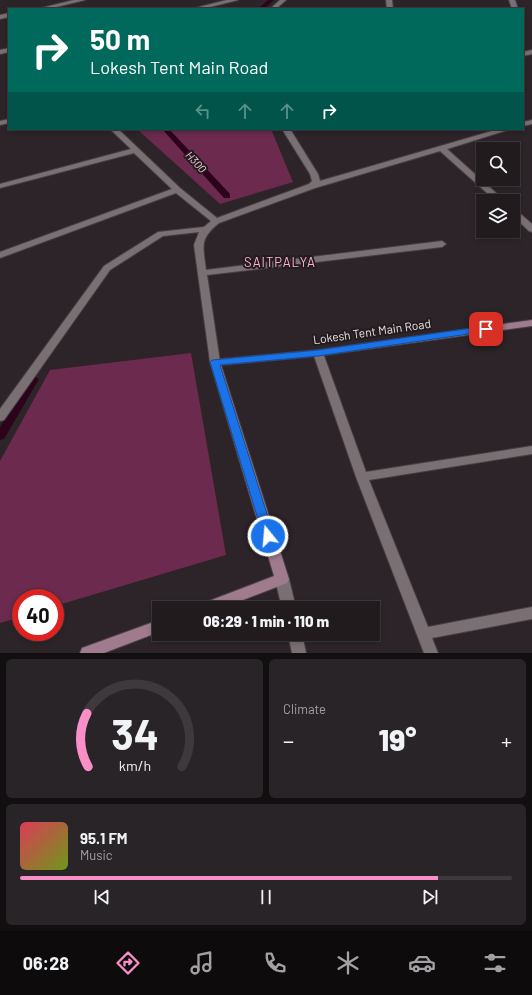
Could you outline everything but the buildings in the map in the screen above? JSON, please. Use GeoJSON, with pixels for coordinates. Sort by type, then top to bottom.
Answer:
{"type":"FeatureCollection","features":[{"type":"Feature","properties":{"kind":"street"},"geometry":{"type":"LineString","coordinates":[[45,8],[82,0]]}},
{"type":"Feature","properties":{"kind":"street"},"geometry":{"type":"LineString","coordinates":[[199,8],[235,0]]}},
{"type":"Feature","properties":{"kind":"street"},"geometry":{"type":"LineString","coordinates":[[274,8],[283,0]]}},
{"type":"Feature","properties":{"kind":"street"},"geometry":{"type":"LineString","coordinates":[[115,130],[177,190],[216,221]]}},
{"type":"Feature","properties":{"kind":"street"},"geometry":{"type":"LineString","coordinates":[[287,130],[314,174],[316,181],[312,186]]}},
{"type":"Feature","properties":{"kind":"street"},"geometry":{"type":"LineString","coordinates":[[287,601],[215,362],[198,245],[199,238],[206,229],[216,221],[312,186],[503,130]]}},
{"type":"Feature","properties":{"kind":"street"},"geometry":{"type":"LineString","coordinates":[[441,148],[493,194]]}},
{"type":"Feature","properties":{"kind":"street"},"geometry":{"type":"LineString","coordinates":[[0,186],[137,150]]}},
{"type":"Feature","properties":{"kind":"street"},"geometry":{"type":"LineString","coordinates":[[0,255],[177,190]]}},
{"type":"Feature","properties":{"kind":"street"},"geometry":{"type":"LineString","coordinates":[[520,218],[532,229]]}},
{"type":"Feature","properties":{"kind":"street"},"geometry":{"type":"LineString","coordinates":[[0,417],[3,407],[107,268],[161,234],[206,229]]}},
{"type":"Feature","properties":{"kind":"street"},"geometry":{"type":"LineString","coordinates":[[202,274],[442,244]]}},
{"type":"Feature","properties":{"kind":"street","name":"Lokesh Tent Main Road"},"geometry":{"type":"LineString","coordinates":[[215,362],[318,353],[532,323]]}},
{"type":"Feature","properties":{"kind":"street"},"geometry":{"type":"LineString","coordinates":[[318,353],[362,477],[431,653]]}},
{"type":"Feature","properties":{"kind":"street"},"geometry":{"type":"LineString","coordinates":[[362,477],[532,450]]}},
{"type":"Feature","properties":{"kind":"street"},"geometry":{"type":"LineString","coordinates":[[225,601],[282,580]]}},
{"type":"Feature","properties":{"kind":"street"},"geometry":{"type":"LineString","coordinates":[[423,634],[532,613]]}},
{"type":"Feature","properties":{"kind":"street"},"geometry":{"type":"LineString","coordinates":[[87,653],[152,629]]}},
{"type":"Feature","properties":{"kind":"street"},"geometry":{"type":"LineString","coordinates":[[296,641],[299,653]]}},
{"type":"Feature","properties":{"kind":"shaded area"},"geometry":{"type":"Polygon","coordinates":[[[138,130],[271,130],[293,182],[220,204],[138,130]]]}},
{"type":"Feature","properties":{"kind":"shaded area"},"geometry":{"type":"Polygon","coordinates":[[[191,353],[226,555],[64,603],[64,589],[12,589],[12,620],[0,623],[0,461],[50,370],[191,353]]]}},
{"type":"Feature","properties":{"kind":"waterway","name":"H300"},"geometry":{"type":"LineString","coordinates":[[262,8],[271,0]]}},
{"type":"Feature","properties":{"kind":"waterway","name":"H300"},"geometry":{"type":"LineString","coordinates":[[166,130],[227,196]]}},
{"type":"Feature","properties":{"kind":"waterway","name":"H300"},"geometry":{"type":"LineString","coordinates":[[0,436],[34,379]]}},
{"type":"Feature","properties":{"kind":"district","name":"SAITPALYA"},"geometry":{"type":"Point","coordinates":[280,262]}},
{"type":"Feature","properties":{"kind":"route"},"geometry":{"type":"LineString","coordinates":[[268,536],[215,362],[318,353],[486,329]]}}]}
